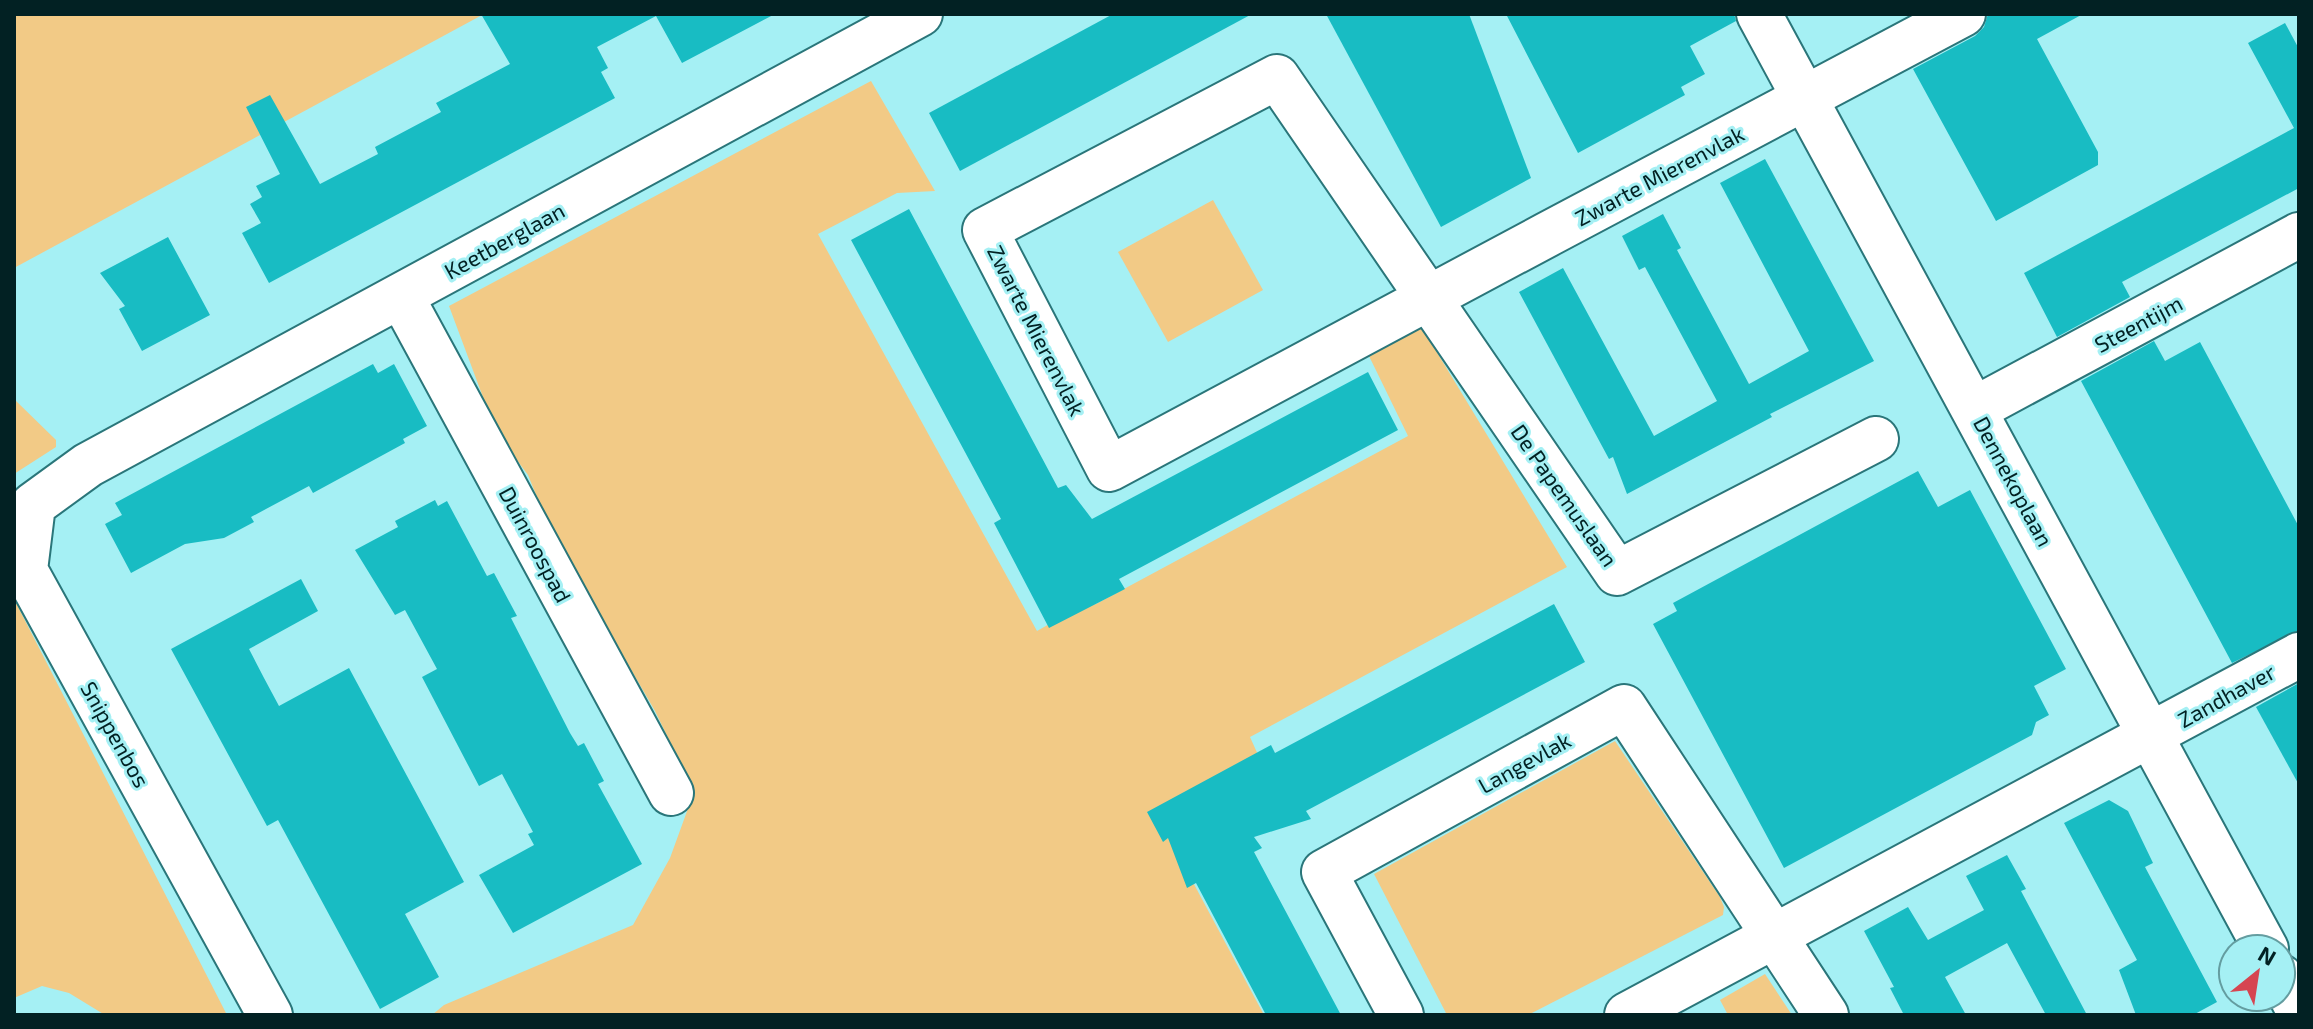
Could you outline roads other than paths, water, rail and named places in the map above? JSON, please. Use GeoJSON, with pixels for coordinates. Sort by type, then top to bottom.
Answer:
{"type":"FeatureCollection","features":[{"type":"Feature","properties":{"kind":"street","name":"Keetberglaan"},"geometry":{"type":"LineString","coordinates":[[88,465],[920,14]]}},
{"type":"Feature","properties":{"kind":"street","name":"Dennekoplaan"},"geometry":{"type":"LineString","coordinates":[[1759,14],[2257,933]]}},
{"type":"Feature","properties":{"kind":"street","name":"Zwarte Mierenvlak"},"geometry":{"type":"LineString","coordinates":[[1430,298],[1277,77],[985,230],[1109,469],[1430,298],[1805,97],[1963,14]]}},
{"type":"Feature","properties":{"kind":"street","name":"Steentijm"},"geometry":{"type":"LineString","coordinates":[[1975,409],[2299,235]]}},
{"type":"Feature","properties":{"kind":"street","name":"Duinroospad"},"geometry":{"type":"LineString","coordinates":[[401,296],[671,793]]}},
{"type":"Feature","properties":{"kind":"street","name":"De Papemuslaan"},"geometry":{"type":"LineString","coordinates":[[1430,298],[1617,573],[1876,439]]}},
{"type":"Feature","properties":{"kind":"street","name":"Snippenbos"},"geometry":{"type":"LineString","coordinates":[[88,465],[33,505],[25,570],[270,1015]]}},
{"type":"Feature","properties":{"kind":"street","name":"Zandhaver"},"geometry":{"type":"LineString","coordinates":[[2152,736],[2299,655]]}},
{"type":"Feature","properties":{"kind":"street","name":"Langevlak"},"geometry":{"type":"LineString","coordinates":[[1401,1015],[1324,872],[1624,707],[1775,937]]}},
{"type":"Feature","properties":{"kind":"street"},"geometry":{"type":"LineString","coordinates":[[1627,1015],[2152,736]]}},
{"type":"Feature","properties":{"kind":"street"},"geometry":{"type":"LineString","coordinates":[[1775,937],[1826,1015]]}}]}
